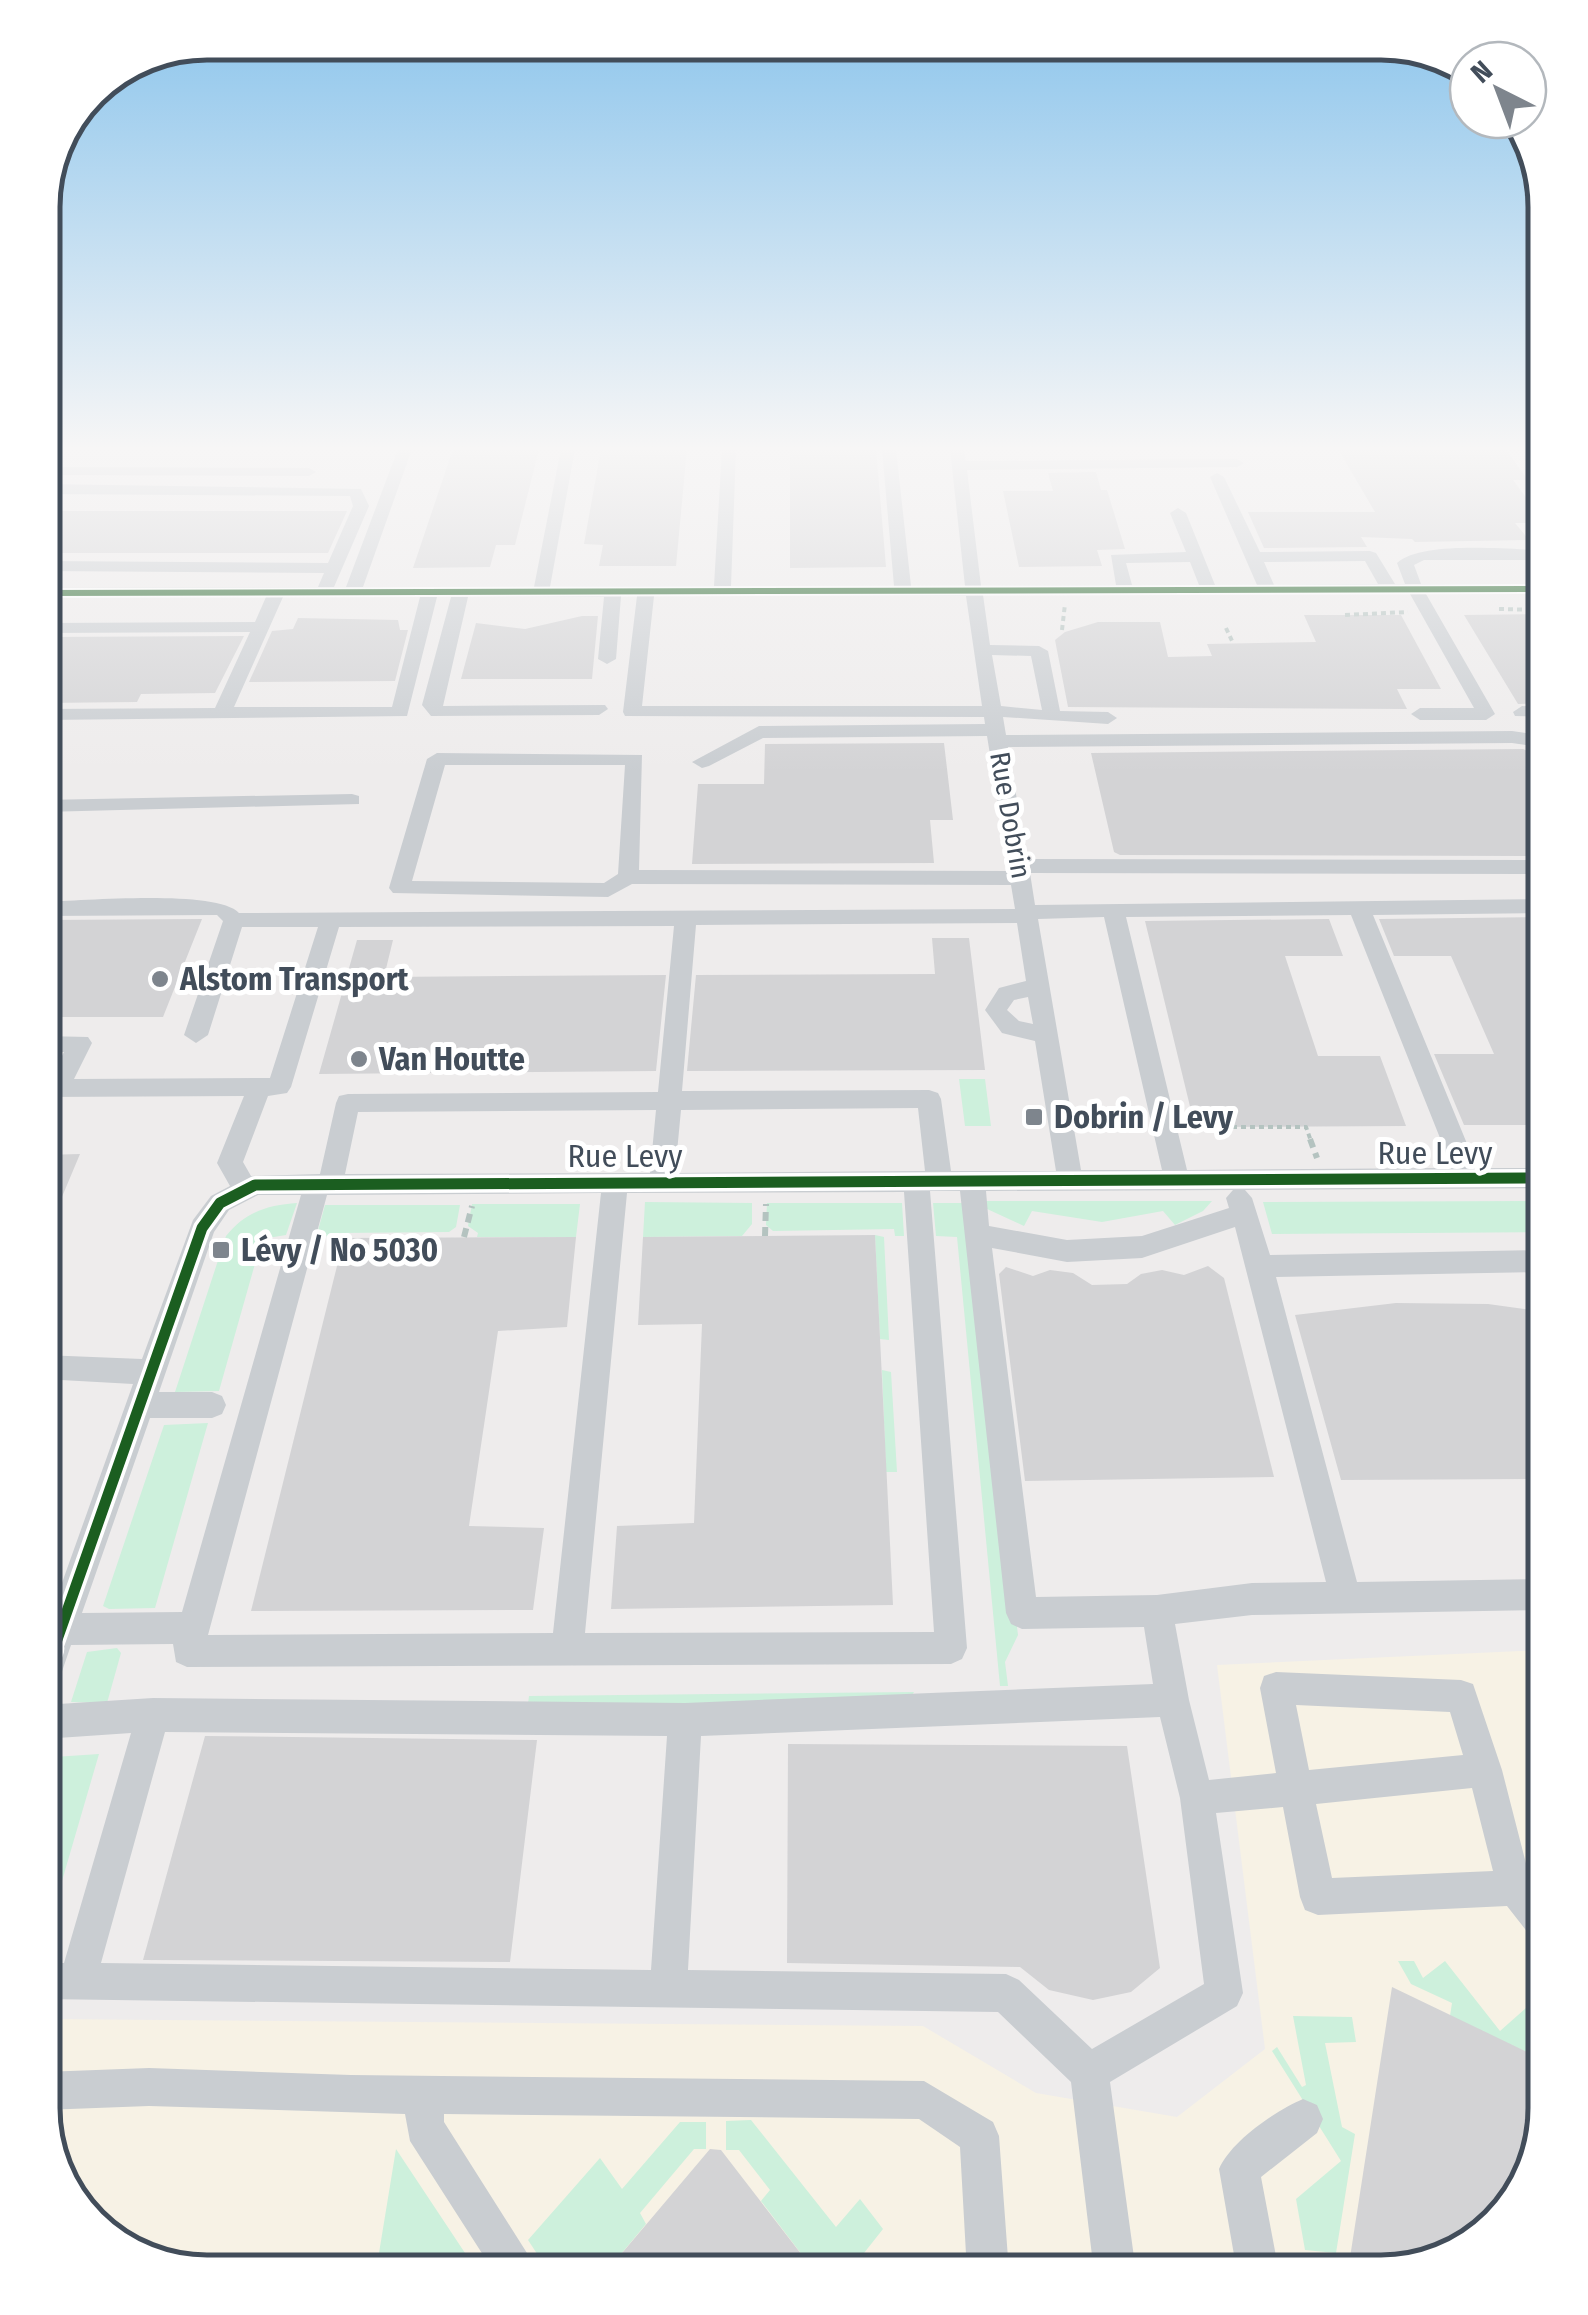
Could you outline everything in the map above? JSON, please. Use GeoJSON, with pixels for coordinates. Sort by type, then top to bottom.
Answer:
{"type":"FeatureCollection","features":[{"type":"Feature","properties":{"kind":"street"},"geometry":{"type":"LineString","coordinates":[[324,592],[339,557]]}},
{"type":"Feature","properties":{"kind":"street"},"geometry":{"type":"LineString","coordinates":[[353,592],[366,557]]}},
{"type":"Feature","properties":{"kind":"street"},"geometry":{"type":"LineString","coordinates":[[541,592],[548,557]]}},
{"type":"Feature","properties":{"kind":"street"},"geometry":{"type":"LineString","coordinates":[[722,591],[724,557]]}},
{"type":"Feature","properties":{"kind":"street"},"geometry":{"type":"LineString","coordinates":[[900,557],[903,591]]}},
{"type":"Feature","properties":{"kind":"street","name":"Rue Dobrin"},"geometry":{"type":"LineString","coordinates":[[970,557],[1070,1180]]}},
{"type":"Feature","properties":{"kind":"street"},"geometry":{"type":"LineString","coordinates":[[1126,590],[1117,558],[1193,557]]}},
{"type":"Feature","properties":{"kind":"street"},"geometry":{"type":"LineString","coordinates":[[1196,557],[1209,590]]}},
{"type":"Feature","properties":{"kind":"street"},"geometry":{"type":"LineString","coordinates":[[1254,557],[1268,589]]}},
{"type":"Feature","properties":{"kind":"street"},"geometry":{"type":"LineString","coordinates":[[1371,557],[1389,589]]}},
{"type":"Feature","properties":{"kind":"street"},"geometry":{"type":"LineString","coordinates":[[1413,557],[1404,568],[1486,714],[1420,714]]}},
{"type":"Feature","properties":{"kind":"street"},"geometry":{"type":"LineString","coordinates":[[60,566],[334,568]]}},
{"type":"Feature","properties":{"kind":"street"},"geometry":{"type":"LineString","coordinates":[[60,592],[1528,588]]}},
{"type":"Feature","properties":{"kind":"street"},"geometry":{"type":"LineString","coordinates":[[646,591],[632,712],[996,728],[1528,739]]}},
{"type":"Feature","properties":{"kind":"street"},"geometry":{"type":"LineString","coordinates":[[222,713],[277,592]]}},
{"type":"Feature","properties":{"kind":"street"},"geometry":{"type":"LineString","coordinates":[[60,714],[400,712],[430,592]]}},
{"type":"Feature","properties":{"kind":"street"},"geometry":{"type":"LineString","coordinates":[[461,592],[431,705],[438,712],[599,709]]}},
{"type":"Feature","properties":{"kind":"street"},"geometry":{"type":"LineString","coordinates":[[607,659],[613,592]]}},
{"type":"Feature","properties":{"kind":"street"},"geometry":{"type":"LineString","coordinates":[[60,628],[261,627]]}},
{"type":"Feature","properties":{"kind":"street"},"geometry":{"type":"LineString","coordinates":[[982,650],[1039,651],[1052,716]]}},
{"type":"Feature","properties":{"kind":"street"},"geometry":{"type":"LineString","coordinates":[[1522,712],[1528,712]]}},
{"type":"Feature","properties":{"kind":"street"},"geometry":{"type":"LineString","coordinates":[[702,762],[759,732],[996,728],[1052,716],[1108,718]]}},
{"type":"Feature","properties":{"kind":"street"},"geometry":{"type":"LineString","coordinates":[[628,878],[635,759],[436,759],[400,888],[608,890],[628,878],[1528,867]]}},
{"type":"Feature","properties":{"kind":"street"},"geometry":{"type":"LineString","coordinates":[[60,806],[352,800]]}},
{"type":"Feature","properties":{"kind":"street"},"geometry":{"type":"LineString","coordinates":[[60,909],[201,906],[223,909],[234,920],[1008,917],[1113,909],[1528,906]]}},
{"type":"Feature","properties":{"kind":"street"},"geometry":{"type":"LineString","coordinates":[[1359,907],[1468,1178]]}},
{"type":"Feature","properties":{"kind":"street"},"geometry":{"type":"LineString","coordinates":[[1113,909],[1177,1179]]}},
{"type":"Feature","properties":{"kind":"street"},"geometry":{"type":"LineString","coordinates":[[662,1182],[686,916]]}},
{"type":"Feature","properties":{"kind":"street"},"geometry":{"type":"LineString","coordinates":[[60,1088],[279,1087],[331,919]]}},
{"type":"Feature","properties":{"kind":"street"},"geometry":{"type":"LineString","coordinates":[[196,1035],[234,920]]}},
{"type":"Feature","properties":{"kind":"street"},"geometry":{"type":"LineString","coordinates":[[1040,988],[1006,994],[998,1000],[996,1010],[1014,1030],[1046,1032]]}},
{"type":"Feature","properties":{"kind":"street"},"geometry":{"type":"LineString","coordinates":[[60,1044],[80,1043],[60,1073]]}},
{"type":"Feature","properties":{"kind":"street"},"geometry":{"type":"LineString","coordinates":[[194,1628],[61,1629],[207,1218],[220,1203],[245,1188],[230,1163],[260,1087]]}},
{"type":"Feature","properties":{"kind":"street"},"geometry":{"type":"LineString","coordinates":[[929,1100],[928,1180],[950,1648],[187,1651],[348,1103],[669,1103],[929,1100]]}},
{"type":"Feature","properties":{"kind":"street","name":"Rue Levy"},"geometry":{"type":"LineString","coordinates":[[245,1188],[266,1183],[324,1182],[1528,1178]]}},
{"type":"Feature","properties":{"kind":"street"},"geometry":{"type":"LineString","coordinates":[[1232,1179],[1260,1266],[1345,1597]]}},
{"type":"Feature","properties":{"kind":"street"},"geometry":{"type":"LineString","coordinates":[[972,1180],[1022,1612],[1157,1610],[1252,1599],[1528,1595]]}},
{"type":"Feature","properties":{"kind":"street"},"geometry":{"type":"LineString","coordinates":[[567,1647],[615,1182]]}},
{"type":"Feature","properties":{"kind":"street"},"geometry":{"type":"LineString","coordinates":[[977,1234],[1067,1251],[1142,1246],[1244,1214]]}},
{"type":"Feature","properties":{"kind":"street"},"geometry":{"type":"LineString","coordinates":[[1260,1266],[1528,1261]]}},
{"type":"Feature","properties":{"kind":"street"},"geometry":{"type":"LineString","coordinates":[[60,1369],[151,1372]]}},
{"type":"Feature","properties":{"kind":"street"},"geometry":{"type":"LineString","coordinates":[[139,1405],[212,1405]]}},
{"type":"Feature","properties":{"kind":"street"},"geometry":{"type":"LineString","coordinates":[[1089,2073],[1224,1993],[1197,1798],[1172,1700],[1157,1610]]}},
{"type":"Feature","properties":{"kind":"street"},"geometry":{"type":"LineString","coordinates":[[1515,1888],[1318,1897],[1276,1688],[1461,1696],[1485,1770],[1515,1888],[1528,1904]]}},
{"type":"Feature","properties":{"kind":"street"},"geometry":{"type":"LineString","coordinates":[[60,1721],[153,1715],[685,1720],[1172,1700]]}},
{"type":"Feature","properties":{"kind":"street"},"geometry":{"type":"LineString","coordinates":[[153,1715],[60,1982],[1006,1993],[1089,2073],[1113,2255]]}},
{"type":"Feature","properties":{"kind":"street"},"geometry":{"type":"LineString","coordinates":[[668,1989],[685,1720]]}},
{"type":"Feature","properties":{"kind":"street"},"geometry":{"type":"LineString","coordinates":[[1197,1798],[1485,1770]]}},
{"type":"Feature","properties":{"kind":"street"},"geometry":{"type":"LineString","coordinates":[[60,2090],[150,2086],[425,2094],[924,2100],[978,2136],[987,2255]]}},
{"type":"Feature","properties":{"kind":"street"},"geometry":{"type":"LineString","coordinates":[[425,2094],[424,2127],[507,2255]]}},
{"type":"Feature","properties":{"kind":"street"},"geometry":{"type":"LineString","coordinates":[[1255,2255],[1239,2169],[1302,2119]]}},
{"type":"Feature","properties":{"kind":"path"},"geometry":{"type":"LineString","coordinates":[[1062,630],[1066,600]]}},
{"type":"Feature","properties":{"kind":"path"},"geometry":{"type":"LineString","coordinates":[[1499,609],[1528,610]]}},
{"type":"Feature","properties":{"kind":"path"},"geometry":{"type":"LineString","coordinates":[[1345,615],[1344,612],[1422,612]]}},
{"type":"Feature","properties":{"kind":"path"},"geometry":{"type":"LineString","coordinates":[[1226,628],[1233,644]]}},
{"type":"Feature","properties":{"kind":"path"},"geometry":{"type":"LineString","coordinates":[[1179,1128],[1306,1127],[1317,1158]]}},
{"type":"Feature","properties":{"kind":"path"},"geometry":{"type":"LineString","coordinates":[[464,1237],[472,1203]]}},
{"type":"Feature","properties":{"kind":"path"},"geometry":{"type":"LineString","coordinates":[[765,1236],[766,1203]]}},
{"type":"Feature","properties":{"kind":"shaded area"},"geometry":{"type":"Polygon","coordinates":[[[1528,1651],[1527,2127],[1517,2164],[1498,2198],[1471,2225],[1437,2244],[1381,2255],[197,2255],[151,2244],[117,2225],[90,2198],[71,2164],[61,2127],[60,2019],[923,2026],[1036,2093],[1177,2117],[1265,2049],[1217,1665],[1528,1651]]]}},
{"type":"Feature","properties":{"kind":"green space"},"geometry":{"type":"Polygon","coordinates":[[[959,1079],[985,1079],[991,1126],[965,1126],[959,1079]]]}},
{"type":"Feature","properties":{"kind":"green space"},"geometry":{"type":"Polygon","coordinates":[[[985,1201],[1212,1201],[1203,1211],[1175,1225],[1163,1211],[1102,1222],[1032,1211],[1024,1226],[985,1208],[985,1201]]]}},
{"type":"Feature","properties":{"kind":"green space"},"geometry":{"type":"Polygon","coordinates":[[[1528,1201],[1528,1232],[1272,1234],[1263,1202],[1528,1201]]]}},
{"type":"Feature","properties":{"kind":"green space"},"geometry":{"type":"Polygon","coordinates":[[[645,1202],[752,1203],[752,1224],[742,1236],[643,1237],[645,1202]]]}},
{"type":"Feature","properties":{"kind":"green space"},"geometry":{"type":"Polygon","coordinates":[[[297,1203],[286,1235],[262,1239],[219,1391],[175,1392],[226,1236],[258,1211],[297,1203]]]}},
{"type":"Feature","properties":{"kind":"green space"},"geometry":{"type":"Polygon","coordinates":[[[767,1203],[902,1203],[904,1236],[895,1236],[894,1229],[773,1231],[766,1225],[767,1203]]]}},
{"type":"Feature","properties":{"kind":"green space"},"geometry":{"type":"Polygon","coordinates":[[[933,1203],[964,1203],[1018,1635],[1005,1662],[1008,1686],[1000,1686],[957,1237],[936,1236],[933,1203]]]}},
{"type":"Feature","properties":{"kind":"green space"},"geometry":{"type":"Polygon","coordinates":[[[472,1204],[580,1204],[576,1237],[477,1237],[478,1233],[468,1226],[472,1204]]]}},
{"type":"Feature","properties":{"kind":"green space"},"geometry":{"type":"Polygon","coordinates":[[[325,1205],[460,1205],[456,1227],[449,1232],[339,1233],[320,1238],[317,1234],[325,1205]]]}},
{"type":"Feature","properties":{"kind":"green space"},"geometry":{"type":"Polygon","coordinates":[[[875,1235],[884,1237],[889,1340],[880,1339],[875,1235]]]}},
{"type":"Feature","properties":{"kind":"green space"},"geometry":{"type":"Polygon","coordinates":[[[882,1370],[891,1372],[897,1472],[886,1472],[882,1370]]]}},
{"type":"Feature","properties":{"kind":"green space"},"geometry":{"type":"Polygon","coordinates":[[[208,1423],[155,1608],[103,1606],[164,1425],[208,1423]]]}},
{"type":"Feature","properties":{"kind":"green space"},"geometry":{"type":"Polygon","coordinates":[[[117,1648],[121,1653],[107,1703],[71,1702],[87,1652],[117,1648]]]}},
{"type":"Feature","properties":{"kind":"green space"},"geometry":{"type":"Polygon","coordinates":[[[914,1692],[909,1700],[847,1705],[528,1704],[529,1696],[914,1692]]]}},
{"type":"Feature","properties":{"kind":"green space"},"geometry":{"type":"Polygon","coordinates":[[[99,1754],[60,1888],[60,1757],[99,1754]]]}},
{"type":"Feature","properties":{"kind":"green space"},"geometry":{"type":"Polygon","coordinates":[[[1398,1961],[1414,1961],[1423,1978],[1445,1961],[1500,2031],[1528,2006],[1528,2053],[1450,2016],[1452,2003],[1411,1984],[1398,1961]]]}},
{"type":"Feature","properties":{"kind":"green space"},"geometry":{"type":"Polygon","coordinates":[[[1293,2016],[1352,2017],[1356,2042],[1325,2043],[1342,2127],[1355,2134],[1336,2253],[1305,2250],[1296,2199],[1341,2161],[1272,2051],[1277,2047],[1302,2087],[1306,2085],[1293,2016]]]}},
{"type":"Feature","properties":{"kind":"green space"},"geometry":{"type":"Polygon","coordinates":[[[751,2120],[836,2227],[860,2199],[883,2229],[862,2255],[802,2255],[761,2201],[770,2190],[739,2150],[726,2150],[726,2121],[751,2120]]]}},
{"type":"Feature","properties":{"kind":"green space"},"geometry":{"type":"Polygon","coordinates":[[[680,2122],[706,2122],[706,2149],[694,2149],[640,2213],[646,2224],[620,2255],[538,2255],[528,2240],[600,2158],[622,2189],[680,2122]]]}},
{"type":"Feature","properties":{"kind":"green space"},"geometry":{"type":"Polygon","coordinates":[[[396,2149],[465,2253],[379,2253],[396,2149]]]}},
{"type":"Feature","properties":{"kind":"building"},"geometry":{"type":"Polygon","coordinates":[[[417,557],[493,557],[490,567],[413,568],[417,557]]]}},
{"type":"Feature","properties":{"kind":"building"},"geometry":{"type":"Polygon","coordinates":[[[601,557],[677,557],[676,566],[599,566],[601,557]]]}},
{"type":"Feature","properties":{"kind":"building"},"geometry":{"type":"Polygon","coordinates":[[[790,557],[885,557],[886,567],[790,568],[790,557]]]}},
{"type":"Feature","properties":{"kind":"building"},"geometry":{"type":"Polygon","coordinates":[[[1017,557],[1099,557],[1102,566],[1019,567],[1017,557]]]}},
{"type":"Feature","properties":{"kind":"building"},"geometry":{"type":"Polygon","coordinates":[[[1528,614],[1528,704],[1518,704],[1464,615],[1528,614]]]}},
{"type":"Feature","properties":{"kind":"building"},"geometry":{"type":"Polygon","coordinates":[[[1304,615],[1401,615],[1441,689],[1397,689],[1407,709],[1068,707],[1055,640],[1065,632],[1098,622],[1160,622],[1168,657],[1212,656],[1207,644],[1316,642],[1304,615]]]}},
{"type":"Feature","properties":{"kind":"building"},"geometry":{"type":"Polygon","coordinates":[[[598,616],[592,679],[461,679],[476,623],[525,629],[598,616]]]}},
{"type":"Feature","properties":{"kind":"building"},"geometry":{"type":"Polygon","coordinates":[[[298,618],[398,620],[400,630],[408,630],[395,681],[249,682],[272,631],[293,629],[298,618]]]}},
{"type":"Feature","properties":{"kind":"building"},"geometry":{"type":"Polygon","coordinates":[[[244,636],[215,693],[141,694],[137,702],[60,703],[60,637],[244,636]]]}},
{"type":"Feature","properties":{"kind":"building"},"geometry":{"type":"Polygon","coordinates":[[[944,743],[953,820],[930,820],[934,863],[692,864],[698,784],[764,784],[765,744],[944,743]]]}},
{"type":"Feature","properties":{"kind":"building"},"geometry":{"type":"Polygon","coordinates":[[[1523,749],[1528,751],[1528,856],[1120,855],[1114,852],[1091,753],[1523,749]]]}},
{"type":"Feature","properties":{"kind":"building"},"geometry":{"type":"Polygon","coordinates":[[[1528,917],[1528,1125],[1464,1125],[1434,1054],[1494,1054],[1451,956],[1394,956],[1379,919],[1528,917]]]}},
{"type":"Feature","properties":{"kind":"building"},"geometry":{"type":"Polygon","coordinates":[[[202,919],[163,1017],[60,1017],[60,920],[202,919]]]}},
{"type":"Feature","properties":{"kind":"building"},"geometry":{"type":"Polygon","coordinates":[[[1329,919],[1343,956],[1285,956],[1318,1056],[1380,1056],[1406,1126],[1195,1127],[1145,921],[1329,919]]]}},
{"type":"Feature","properties":{"kind":"building"},"geometry":{"type":"Polygon","coordinates":[[[932,938],[969,938],[985,1070],[687,1071],[696,975],[935,974],[932,938]]]}},
{"type":"Feature","properties":{"kind":"building"},"geometry":{"type":"Polygon","coordinates":[[[357,940],[393,940],[384,977],[666,975],[656,1071],[319,1074],[357,940]]]}},
{"type":"Feature","properties":{"kind":"building"},"geometry":{"type":"Polygon","coordinates":[[[80,1154],[60,1202],[60,1155],[80,1154]]]}},
{"type":"Feature","properties":{"kind":"building"},"geometry":{"type":"Polygon","coordinates":[[[875,1235],[893,1605],[611,1609],[617,1526],[694,1523],[702,1324],[638,1325],[643,1237],[875,1235]]]}},
{"type":"Feature","properties":{"kind":"building"},"geometry":{"type":"Polygon","coordinates":[[[576,1237],[567,1327],[498,1331],[469,1526],[544,1528],[533,1610],[251,1611],[344,1238],[576,1237]]]}},
{"type":"Feature","properties":{"kind":"building"},"geometry":{"type":"Polygon","coordinates":[[[1208,1266],[1224,1278],[1274,1477],[1025,1481],[999,1274],[1006,1267],[1033,1276],[1050,1270],[1073,1273],[1092,1285],[1127,1284],[1141,1274],[1162,1270],[1184,1275],[1208,1266]]]}},
{"type":"Feature","properties":{"kind":"building"},"geometry":{"type":"Polygon","coordinates":[[[1396,1303],[1488,1304],[1528,1310],[1528,1479],[1341,1480],[1295,1315],[1396,1303]]]}},
{"type":"Feature","properties":{"kind":"building"},"geometry":{"type":"Polygon","coordinates":[[[205,1736],[537,1740],[510,1962],[143,1960],[205,1736]]]}},
{"type":"Feature","properties":{"kind":"building"},"geometry":{"type":"Polygon","coordinates":[[[788,1744],[1127,1746],[1160,1968],[1131,1992],[1093,2000],[1049,1990],[1020,1967],[787,1963],[788,1744]]]}},
{"type":"Feature","properties":{"kind":"building"},"geometry":{"type":"Polygon","coordinates":[[[1392,1987],[1528,2052],[1527,2127],[1508,2182],[1471,2225],[1419,2250],[1350,2255],[1392,1987]]]}},
{"type":"Feature","properties":{"kind":"building"},"geometry":{"type":"Polygon","coordinates":[[[710,2149],[721,2150],[802,2255],[620,2255],[710,2149]]]}},
{"type":"Feature","properties":{"kind":"cycle path"},"geometry":{"type":"LineString","coordinates":[[60,593],[1528,589]]}},
{"type":"Feature","properties":{"kind":"cycle path"},"geometry":{"type":"LineString","coordinates":[[60,1632],[202,1228],[220,1203],[255,1185],[1528,1178]]}},
{"type":"Feature","properties":{"kind":"place","name":"Alstom Transport"},"geometry":{"type":"Point","coordinates":[160,979]}},
{"type":"Feature","properties":{"kind":"place","name":"Van Houtte"},"geometry":{"type":"Point","coordinates":[359,1059]}},
{"type":"Feature","properties":{"kind":"place","name":"Dobrin / Levy"},"geometry":{"type":"Point","coordinates":[1034,1117]}},
{"type":"Feature","properties":{"kind":"place","name":"Lévy / No 5030"},"geometry":{"type":"Point","coordinates":[221,1250]}}]}
